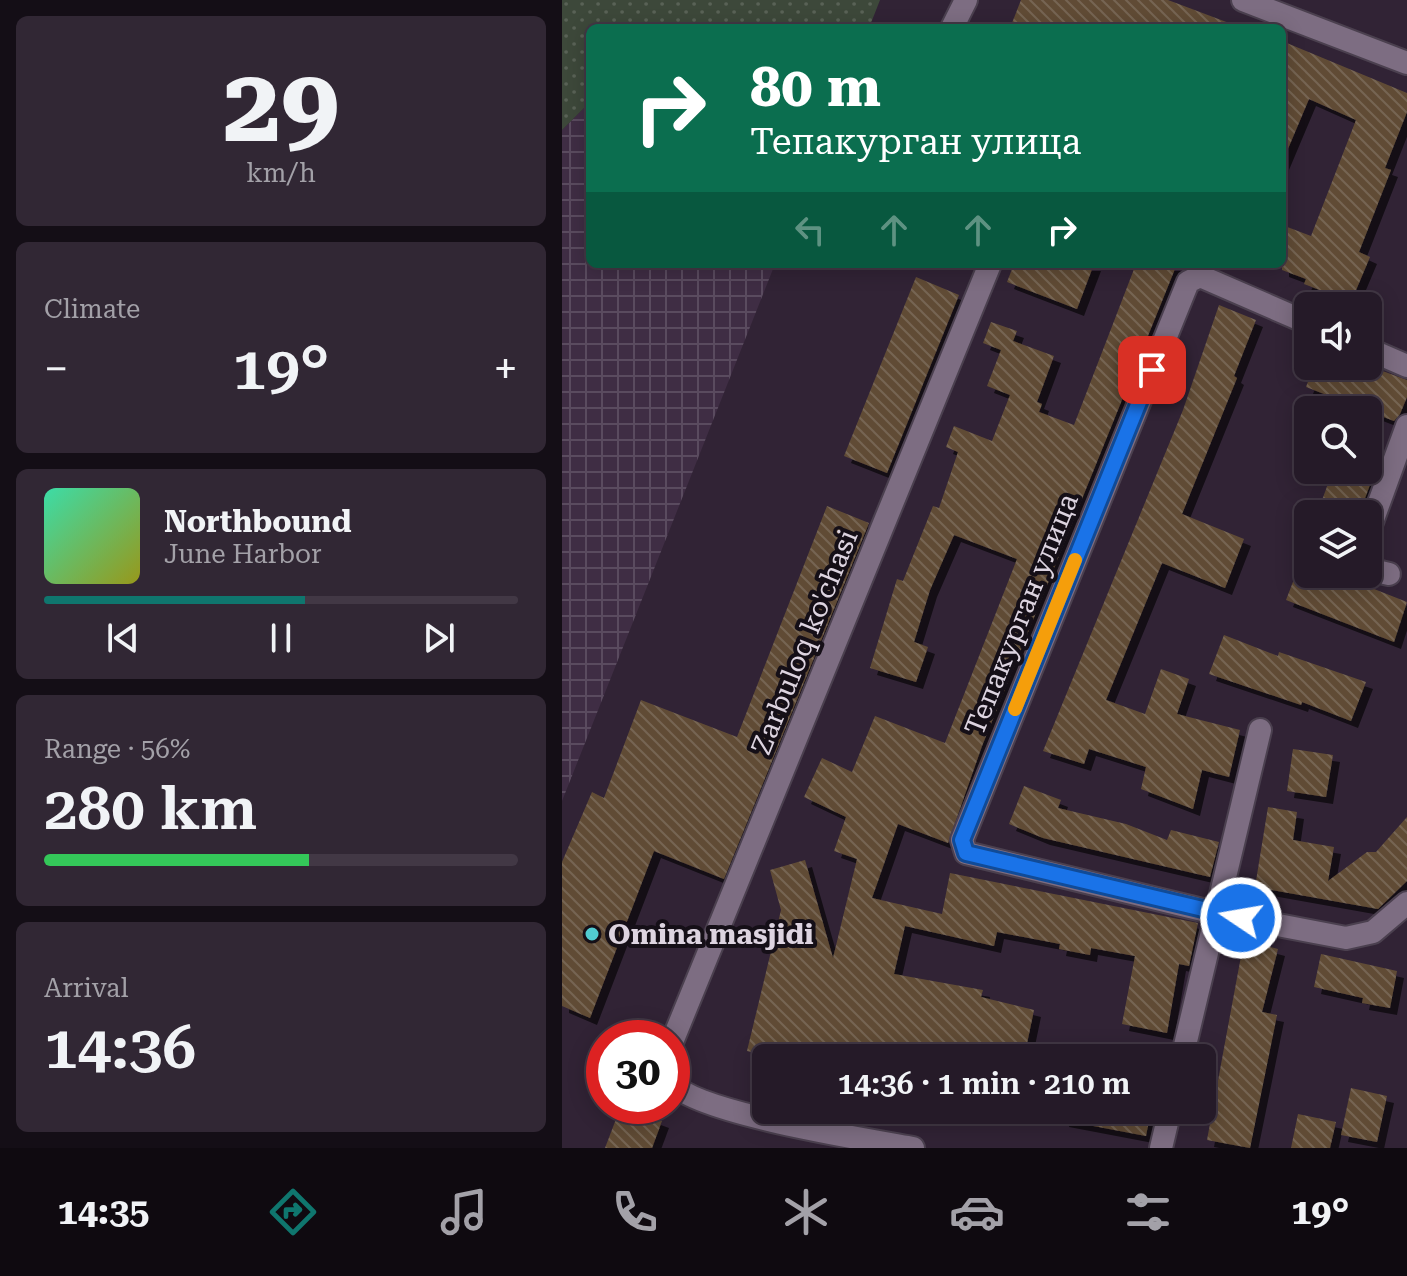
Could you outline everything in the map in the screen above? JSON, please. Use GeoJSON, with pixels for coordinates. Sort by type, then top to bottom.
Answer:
{"type":"FeatureCollection","features":[{"type":"Feature","properties":{"kind":"street"},"geometry":{"type":"LineString","coordinates":[[954,24],[966,0]]}},
{"type":"Feature","properties":{"kind":"street"},"geometry":{"type":"LineString","coordinates":[[1243,0],[1407,63]]}},
{"type":"Feature","properties":{"kind":"street","name":"Zarbuloq ko'chasi"},"geometry":{"type":"LineString","coordinates":[[681,1020],[988,268]]}},
{"type":"Feature","properties":{"kind":"street","name":"Тепакурган улица"},"geometry":{"type":"LineString","coordinates":[[1294,317],[1200,276],[1188,282],[962,840],[966,853],[1215,913],[1346,938],[1373,932],[1407,903]]}},
{"type":"Feature","properties":{"kind":"street"},"geometry":{"type":"LineString","coordinates":[[1382,355],[1407,366]]}},
{"type":"Feature","properties":{"kind":"street"},"geometry":{"type":"LineString","coordinates":[[1380,500],[1407,426]]}},
{"type":"Feature","properties":{"kind":"street"},"geometry":{"type":"LineString","coordinates":[[1185,1044],[1260,730]]}},
{"type":"Feature","properties":{"kind":"street"},"geometry":{"type":"LineString","coordinates":[[690,1097],[717,1107],[901,1147]]}},
{"type":"Feature","properties":{"kind":"street"},"geometry":{"type":"LineString","coordinates":[[1161,1148],[1167,1124]]}},
{"type":"Feature","properties":{"kind":"shaded area"},"geometry":{"type":"Polygon","coordinates":[[[586,106],[586,268],[773,268],[562,801],[562,130],[586,106]]]}},
{"type":"Feature","properties":{"kind":"green space"},"geometry":{"type":"Polygon","coordinates":[[[562,0],[880,0],[871,24],[586,24],[586,106],[562,130],[562,0]]]}},
{"type":"Feature","properties":{"kind":"building"},"geometry":{"type":"Polygon","coordinates":[[[1021,0],[1168,0],[1232,24],[1012,24],[1021,0]]]}},
{"type":"Feature","properties":{"kind":"building"},"geometry":{"type":"Polygon","coordinates":[[[1286,43],[1407,93],[1407,112],[1385,168],[1391,170],[1359,252],[1370,257],[1355,292],[1325,292],[1304,284],[1306,279],[1282,270],[1286,268],[1286,227],[1311,236],[1356,120],[1309,99],[1286,154],[1286,43]]]}},
{"type":"Feature","properties":{"kind":"building"},"geometry":{"type":"Polygon","coordinates":[[[1012,268],[1092,268],[1077,309],[1007,282],[1012,268]]]}},
{"type":"Feature","properties":{"kind":"building"},"geometry":{"type":"Polygon","coordinates":[[[1134,268],[1175,268],[982,746],[948,843],[898,824],[872,898],[942,914],[950,873],[1198,923],[1189,966],[1179,964],[1167,1033],[1122,1024],[1135,956],[1091,948],[1090,955],[1059,949],[1060,944],[997,932],[994,946],[905,926],[894,974],[983,990],[981,997],[1034,1010],[1027,1044],[752,1044],[752,1052],[747,1051],[781,910],[770,870],[805,860],[833,958],[857,859],[834,851],[846,817],[804,797],[822,758],[852,772],[875,716],[945,743],[1017,559],[954,535],[930,590],[914,642],[928,647],[916,682],[870,668],[897,579],[903,581],[933,506],[939,508],[958,452],[946,447],[954,426],[992,441],[1010,395],[987,386],[1001,350],[983,343],[991,322],[1017,331],[1013,341],[1054,356],[1037,402],[1042,404],[1039,412],[1074,425],[1134,268]]]}},
{"type":"Feature","properties":{"kind":"building"},"geometry":{"type":"Polygon","coordinates":[[[916,277],[959,295],[887,473],[844,456],[916,277]]]}},
{"type":"Feature","properties":{"kind":"building"},"geometry":{"type":"Polygon","coordinates":[[[1219,305],[1256,320],[1234,376],[1237,378],[1182,514],[1244,539],[1225,588],[1162,563],[1106,700],[1145,714],[1161,669],[1189,679],[1177,714],[1240,730],[1229,777],[1202,770],[1193,809],[1141,789],[1146,767],[1089,749],[1084,764],[1043,751],[1183,410],[1219,305]]]}},
{"type":"Feature","properties":{"kind":"building"},"geometry":{"type":"Polygon","coordinates":[[[1382,371],[1407,380],[1407,397],[1394,421],[1382,416],[1382,396],[1329,396],[1306,387],[1309,380],[1382,380],[1382,371]]]}},
{"type":"Feature","properties":{"kind":"building"},"geometry":{"type":"Polygon","coordinates":[[[1328,484],[1370,484],[1364,500],[1322,500],[1328,484]]]}},
{"type":"Feature","properties":{"kind":"building"},"geometry":{"type":"Polygon","coordinates":[[[827,506],[869,523],[724,879],[654,851],[590,1018],[562,1006],[562,862],[592,792],[604,798],[641,700],[737,737],[827,506]]]}},
{"type":"Feature","properties":{"kind":"building"},"geometry":{"type":"Polygon","coordinates":[[[1294,579],[1294,588],[1372,588],[1407,602],[1394,642],[1286,600],[1294,579]]]}},
{"type":"Feature","properties":{"kind":"building"},"geometry":{"type":"Polygon","coordinates":[[[1224,635],[1278,656],[1279,652],[1366,682],[1351,721],[1302,702],[1301,705],[1209,674],[1224,635]]]}},
{"type":"Feature","properties":{"kind":"building"},"geometry":{"type":"Polygon","coordinates":[[[1293,749],[1333,755],[1326,797],[1287,791],[1293,749]]]}},
{"type":"Feature","properties":{"kind":"building"},"geometry":{"type":"Polygon","coordinates":[[[1024,786],[1061,800],[1058,808],[1126,824],[1167,840],[1171,830],[1219,842],[1210,877],[1043,838],[1009,824],[1024,786]]]}},
{"type":"Feature","properties":{"kind":"building"},"geometry":{"type":"Polygon","coordinates":[[[1268,807],[1297,812],[1293,840],[1334,847],[1328,881],[1367,852],[1376,852],[1407,817],[1407,881],[1378,909],[1255,887],[1268,807]]]}},
{"type":"Feature","properties":{"kind":"building"},"geometry":{"type":"Polygon","coordinates":[[[1244,940],[1278,949],[1262,1012],[1277,1015],[1250,1148],[1207,1140],[1210,1124],[1216,1124],[1216,1091],[1244,940]]]}},
{"type":"Feature","properties":{"kind":"building"},"geometry":{"type":"Polygon","coordinates":[[[1321,954],[1397,971],[1390,1008],[1362,1003],[1363,998],[1314,987],[1321,954]]]}},
{"type":"Feature","properties":{"kind":"building"},"geometry":{"type":"Polygon","coordinates":[[[1351,1088],[1387,1096],[1377,1142],[1341,1135],[1351,1088]]]}},
{"type":"Feature","properties":{"kind":"building"},"geometry":{"type":"Polygon","coordinates":[[[1298,1114],[1336,1122],[1330,1148],[1291,1148],[1298,1114]]]}},
{"type":"Feature","properties":{"kind":"building"},"geometry":{"type":"Polygon","coordinates":[[[614,1124],[661,1124],[652,1148],[605,1148],[614,1124]]]}},
{"type":"Feature","properties":{"kind":"building"},"geometry":{"type":"Polygon","coordinates":[[[1083,1124],[1148,1124],[1146,1136],[1083,1124]]]}},
{"type":"Feature","properties":{"kind":"slow traffic"},"geometry":{"type":"LineString","coordinates":[[1015,709],[1075,560]]}},
{"type":"Feature","properties":{"kind":"place","name":"Omina masjidi"},"geometry":{"type":"Point","coordinates":[592,934]}},
{"type":"Feature","properties":{"kind":"route"},"geometry":{"type":"LineString","coordinates":[[1152,370],[962,840],[966,853],[1241,918]]}}]}
